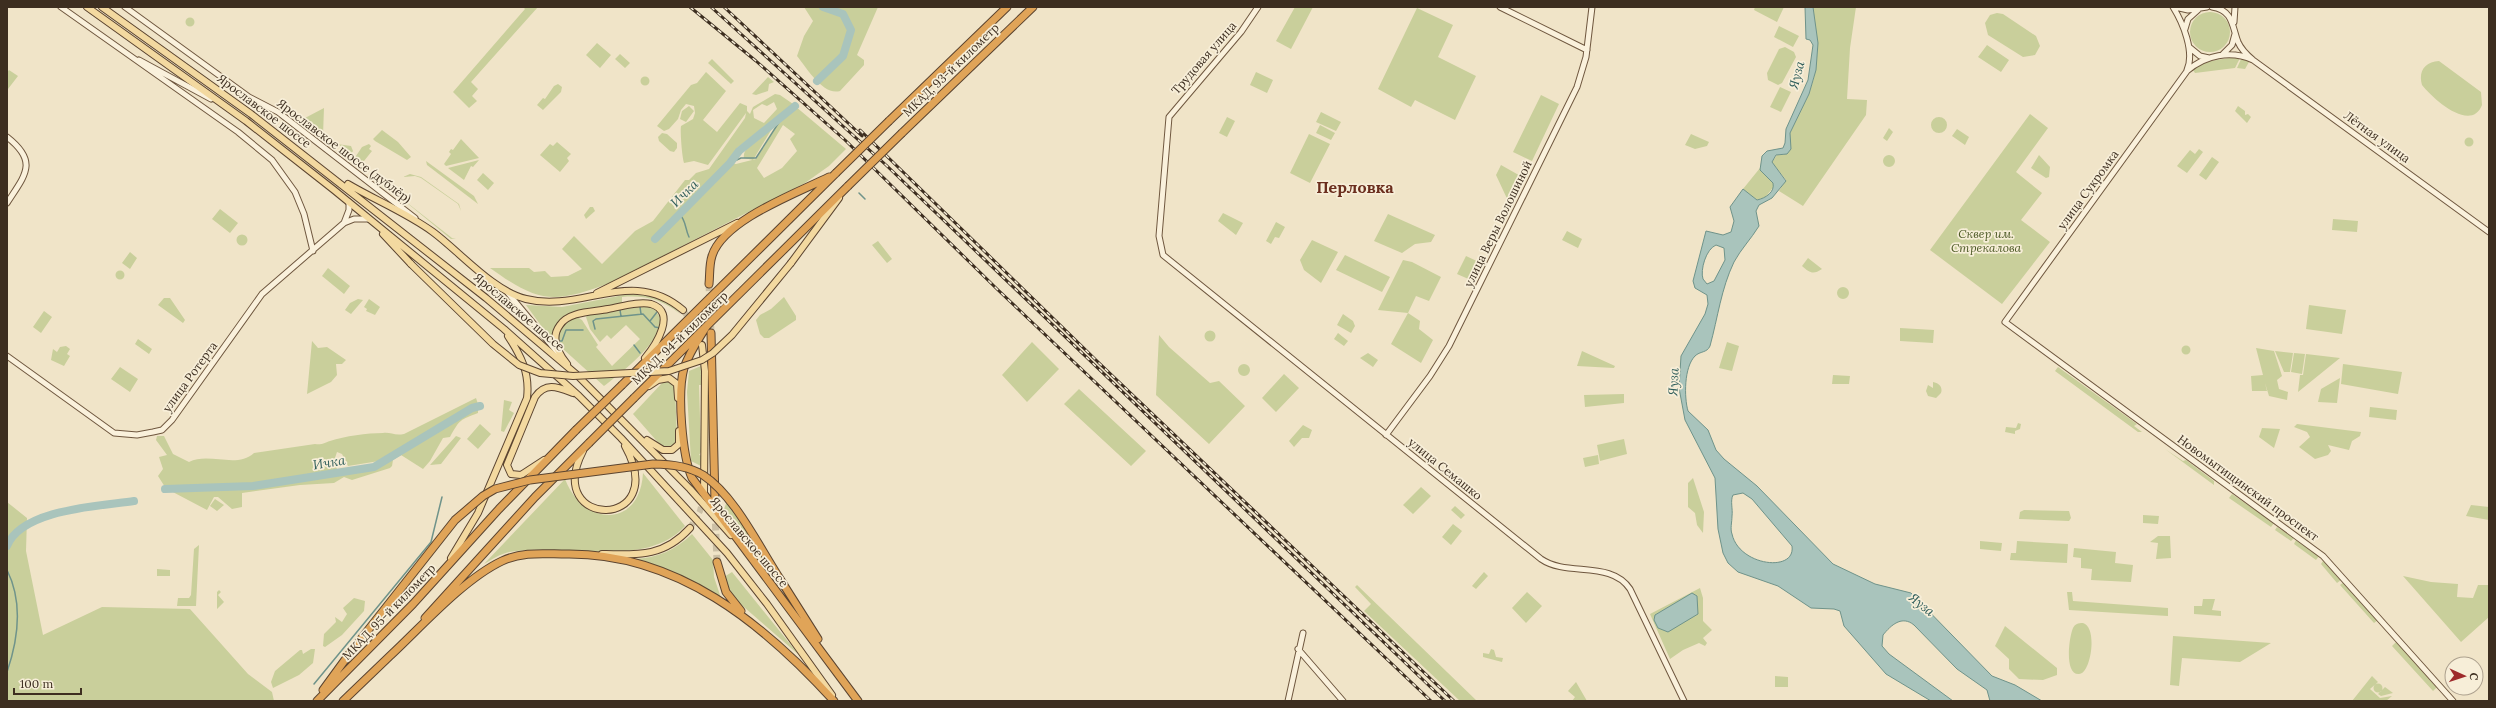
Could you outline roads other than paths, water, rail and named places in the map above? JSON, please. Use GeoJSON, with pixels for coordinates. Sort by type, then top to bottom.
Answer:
{"type":"FeatureCollection","features":[{"type":"Feature","properties":{"kind":"highway","name":"МКАД, 93-й километр"},"geometry":{"type":"LineString","coordinates":[[890,121],[1007,7]]}},
{"type":"Feature","properties":{"kind":"highway","name":"МКАД, 93-й километр"},"geometry":{"type":"LineString","coordinates":[[902,133],[1033,7]]}},
{"type":"Feature","properties":{"kind":"highway","name":"МКАД, 94-й километр"},"geometry":{"type":"LineString","coordinates":[[475,536],[576,430],[890,121]]}},
{"type":"Feature","properties":{"kind":"highway","name":"МКАД, 94-й километр"},"geometry":{"type":"LineString","coordinates":[[391,655],[475,561],[587,445],[902,133]]}},
{"type":"Feature","properties":{"kind":"highway"},"geometry":{"type":"LineString","coordinates":[[709,284],[712,256],[723,238],[747,219],[836,173]]}},
{"type":"Feature","properties":{"kind":"highway"},"geometry":{"type":"LineString","coordinates":[[706,327],[687,360],[682,380],[685,454],[692,478],[700,492],[740,545]]}},
{"type":"Feature","properties":{"kind":"highway"},"geometry":{"type":"LineString","coordinates":[[712,333],[715,502]]}},
{"type":"Feature","properties":{"kind":"highway"},"geometry":{"type":"LineString","coordinates":[[316,701],[350,653],[468,506],[495,489],[530,480],[652,464],[680,466],[692,470],[703,475],[723,493],[780,579],[851,692]]}},
{"type":"Feature","properties":{"kind":"highway","name":"МКАД, 95-й километр"},"geometry":{"type":"LineString","coordinates":[[316,701],[378,642],[475,536]]}},
{"type":"Feature","properties":{"kind":"highway","name":"Ярославское шоссе"},"geometry":{"type":"LineString","coordinates":[[740,545],[858,701]]}},
{"type":"Feature","properties":{"kind":"highway"},"geometry":{"type":"LineString","coordinates":[[344,701],[391,655],[467,585],[491,567],[503,561],[528,554],[573,554],[616,558],[669,573],[706,591],[759,628]]}},
{"type":"Feature","properties":{"kind":"highway"},"geometry":{"type":"LineString","coordinates":[[717,562],[726,592],[759,628],[812,676],[835,701]]}},
{"type":"Feature","properties":{"kind":"main road","name":"Ярославское шоссе"},"geometry":{"type":"LineString","coordinates":[[87,7],[223,104],[349,202],[504,329],[579,396],[621,438],[727,554],[767,604],[835,701]]}},
{"type":"Feature","properties":{"kind":"main road","name":"Ярославское шоссе"},"geometry":{"type":"LineString","coordinates":[[102,7],[251,114],[328,172],[480,293],[576,374],[690,489],[740,545]]}},
{"type":"Feature","properties":{"kind":"main road","name":"Ярославское шоссе (дублёр)"},"geometry":{"type":"LineString","coordinates":[[328,172],[431,231],[505,290]]}},
{"type":"Feature","properties":{"kind":"main road"},"geometry":{"type":"LineString","coordinates":[[369,219],[411,264],[493,344],[519,365],[540,373],[573,376],[668,371],[702,360],[713,353],[732,334],[791,263],[848,186]]}},
{"type":"Feature","properties":{"kind":"main road"},"geometry":{"type":"LineString","coordinates":[[582,298],[600,291],[747,219]]}},
{"type":"Feature","properties":{"kind":"main road"},"geometry":{"type":"LineString","coordinates":[[505,290],[520,298],[539,302],[582,298],[620,291],[644,290],[666,297],[683,310]]}},
{"type":"Feature","properties":{"kind":"main road"},"geometry":{"type":"LineString","coordinates":[[559,354],[556,344],[557,329],[560,324],[571,316],[630,305],[650,304],[659,310],[662,315],[661,335],[630,377]]}},
{"type":"Feature","properties":{"kind":"main road"},"geometry":{"type":"LineString","coordinates":[[438,577],[471,528],[495,476],[527,398],[528,378],[525,365],[504,329]]}},
{"type":"Feature","properties":{"kind":"main road"},"geometry":{"type":"LineString","coordinates":[[702,345],[705,371],[704,492]]}},
{"type":"Feature","properties":{"kind":"main road","name":"Ярославское шоссе (дублёр)"},"geometry":{"type":"LineString","coordinates":[[559,354],[576,374]]}},
{"type":"Feature","properties":{"kind":"main road"},"geometry":{"type":"LineString","coordinates":[[632,430],[663,450],[672,450],[679,444],[677,384],[673,379],[664,378],[637,395]]}},
{"type":"Feature","properties":{"kind":"main road"},"geometry":{"type":"LineString","coordinates":[[553,453],[521,475],[512,474],[508,471],[508,458],[540,391],[545,387],[552,386],[579,396]]}},
{"type":"Feature","properties":{"kind":"main road"},"geometry":{"type":"LineString","coordinates":[[587,445],[573,476],[574,486],[578,496],[593,507],[612,510],[621,507],[633,495],[637,477],[636,467],[621,438]]}},
{"type":"Feature","properties":{"kind":"main road"},"geometry":{"type":"LineString","coordinates":[[573,554],[648,553],[673,544],[690,528]]}},
{"type":"Feature","properties":{"kind":"street"},"geometry":{"type":"LineString","coordinates":[[61,7],[233,129],[272,160],[295,192],[304,214],[313,251]]}},
{"type":"Feature","properties":{"kind":"street","name":"Ярославское шоссе (дублёр)"},"geometry":{"type":"LineString","coordinates":[[125,7],[249,97],[278,112],[431,231]]}},
{"type":"Feature","properties":{"kind":"street","name":"Трудовая улица"},"geometry":{"type":"LineString","coordinates":[[1164,255],[1159,236],[1167,123],[1172,112],[1227,49],[1258,7]]}},
{"type":"Feature","properties":{"kind":"street"},"geometry":{"type":"LineString","coordinates":[[1500,7],[1587,50]]}},
{"type":"Feature","properties":{"kind":"street","name":"улица Веры Волошиной"},"geometry":{"type":"LineString","coordinates":[[1386,435],[1430,376],[1449,346],[1577,87],[1587,50],[1592,7]]}},
{"type":"Feature","properties":{"kind":"street"},"geometry":{"type":"LineString","coordinates":[[2174,7],[2188,10],[2207,7]]}},
{"type":"Feature","properties":{"kind":"street"},"geometry":{"type":"LineString","coordinates":[[2174,7],[2185,32],[2190,56],[2187,71]]}},
{"type":"Feature","properties":{"kind":"street"},"geometry":{"type":"LineString","coordinates":[[2213,7],[2226,12],[2235,25]]}},
{"type":"Feature","properties":{"kind":"street"},"geometry":{"type":"LineString","coordinates":[[2220,56],[2232,45],[2235,32],[2234,7]]}},
{"type":"Feature","properties":{"kind":"street"},"geometry":{"type":"LineString","coordinates":[[2185,32],[2188,19],[2201,8]]}},
{"type":"Feature","properties":{"kind":"street"},"geometry":{"type":"LineString","coordinates":[[2235,32],[2242,48],[2253,60]]}},
{"type":"Feature","properties":{"kind":"street"},"geometry":{"type":"LineString","coordinates":[[2187,44],[2200,56],[2215,57]]}},
{"type":"Feature","properties":{"kind":"street"},"geometry":{"type":"LineString","coordinates":[[120,50],[223,104]]}},
{"type":"Feature","properties":{"kind":"street"},"geometry":{"type":"LineString","coordinates":[[2187,71],[2196,63],[2220,56],[2238,54],[2253,60]]}},
{"type":"Feature","properties":{"kind":"street","name":"Лётная улица"},"geometry":{"type":"LineString","coordinates":[[2253,60],[2489,232]]}},
{"type":"Feature","properties":{"kind":"street","name":"улица Сукромка"},"geometry":{"type":"LineString","coordinates":[[2005,322],[2187,71]]}},
{"type":"Feature","properties":{"kind":"street"},"geometry":{"type":"LineString","coordinates":[[7,137],[17,145],[25,155],[27,169],[7,203]]}},
{"type":"Feature","properties":{"kind":"street"},"geometry":{"type":"LineString","coordinates":[[344,222],[349,210],[349,202]]}},
{"type":"Feature","properties":{"kind":"street"},"geometry":{"type":"LineString","coordinates":[[344,222],[354,219],[369,219]]}},
{"type":"Feature","properties":{"kind":"street","name":"улица Ротерта"},"geometry":{"type":"LineString","coordinates":[[7,356],[114,433],[137,435],[162,430],[172,420],[262,294],[313,251],[344,222]]}},
{"type":"Feature","properties":{"kind":"street","name":"улица Семашко"},"geometry":{"type":"LineString","coordinates":[[1164,255],[1544,561],[1561,567],[1609,574],[1624,582],[1630,589],[1684,701]]}},
{"type":"Feature","properties":{"kind":"street","name":"Ярославское шоссе (дублёр)"},"geometry":{"type":"LineString","coordinates":[[505,290],[520,305],[559,354]]}},
{"type":"Feature","properties":{"kind":"street","name":"Новомытищинский проспект"},"geometry":{"type":"LineString","coordinates":[[2005,322],[2320,553],[2453,701]]}},
{"type":"Feature","properties":{"kind":"street"},"geometry":{"type":"LineString","coordinates":[[1288,701],[1298,649],[1303,633]]}},
{"type":"Feature","properties":{"kind":"street"},"geometry":{"type":"LineString","coordinates":[[1298,649],[1343,701]]}},
{"type":"Feature","properties":{"kind":"water"},"geometry":{"type":"Polygon","coordinates":[[[1805,7],[1813,7],[1818,43],[1816,70],[1809,94],[1790,133],[1791,149],[1787,154],[1776,155],[1772,162],[1786,181],[1772,198],[1759,205],[1756,211],[1759,226],[1734,262],[1723,293],[1710,346],[1707,350],[1697,354],[1691,361],[1686,382],[1688,411],[1708,430],[1716,450],[1724,459],[1757,486],[1833,564],[1875,584],[1911,593],[1992,676],[2015,685],[2042,701],[1990,701],[1987,690],[1957,669],[1914,625],[1905,621],[1897,622],[1883,635],[1882,646],[1889,654],[1953,701],[1931,701],[1886,674],[1844,626],[1840,611],[1834,609],[1811,608],[1778,586],[1738,572],[1728,563],[1723,553],[1718,529],[1715,478],[1685,420],[1679,388],[1681,356],[1705,314],[1708,304],[1707,295],[1695,288],[1693,281],[1706,231],[1723,235],[1731,232],[1734,221],[1730,207],[1743,189],[1757,200],[1767,196],[1773,189],[1773,183],[1760,170],[1762,156],[1767,151],[1783,148],[1785,143],[1786,129],[1808,80],[1813,45],[1810,40],[1806,39],[1805,7]],[[1716,245],[1709,251],[1703,265],[1702,275],[1707,284],[1714,281],[1725,260],[1724,248],[1716,245]],[[1743,493],[1733,495],[1732,500],[1731,530],[1737,545],[1745,553],[1755,559],[1777,563],[1785,560],[1791,555],[1792,546],[1752,499],[1743,493]]]}},
{"type":"Feature","properties":{"kind":"water"},"geometry":{"type":"Polygon","coordinates":[[[1692,593],[1697,596],[1698,614],[1668,632],[1658,628],[1654,620],[1655,615],[1692,593]]]}},
{"type":"Feature","properties":{"kind":"waterway","name":"Ичка"},"geometry":{"type":"LineString","coordinates":[[817,81],[843,56],[851,30],[843,14],[823,7]]}},
{"type":"Feature","properties":{"kind":"waterway","name":"Ичка"},"geometry":{"type":"LineString","coordinates":[[655,239],[730,163],[739,151],[795,106]]}},
{"type":"Feature","properties":{"kind":"waterway","name":"Ичка"},"geometry":{"type":"LineString","coordinates":[[730,163],[741,158],[756,158],[783,116]]}},
{"type":"Feature","properties":{"kind":"waterway"},"geometry":{"type":"LineString","coordinates":[[859,193],[865,199]]}},
{"type":"Feature","properties":{"kind":"waterway"},"geometry":{"type":"LineString","coordinates":[[679,214],[684,221],[689,237]]}},
{"type":"Feature","properties":{"kind":"waterway"},"geometry":{"type":"LineString","coordinates":[[640,307],[641,314]]}},
{"type":"Feature","properties":{"kind":"waterway"},"geometry":{"type":"LineString","coordinates":[[620,310],[621,316]]}},
{"type":"Feature","properties":{"kind":"waterway"},"geometry":{"type":"LineString","coordinates":[[650,321],[657,312]]}},
{"type":"Feature","properties":{"kind":"waterway"},"geometry":{"type":"LineString","coordinates":[[595,329],[593,321],[596,319],[643,314],[655,327],[660,328]]}},
{"type":"Feature","properties":{"kind":"waterway"},"geometry":{"type":"LineString","coordinates":[[560,341],[562,341],[566,330],[583,330]]}},
{"type":"Feature","properties":{"kind":"waterway"},"geometry":{"type":"LineString","coordinates":[[634,345],[640,353]]}},
{"type":"Feature","properties":{"kind":"waterway","name":"Ичка"},"geometry":{"type":"LineString","coordinates":[[165,489],[253,486],[374,467],[472,408],[480,406]]}},
{"type":"Feature","properties":{"kind":"waterway"},"geometry":{"type":"LineString","coordinates":[[314,684],[431,542],[442,497]]}},
{"type":"Feature","properties":{"kind":"waterway","name":"Ичка"},"geometry":{"type":"LineString","coordinates":[[7,546],[15,534],[28,524],[45,517],[83,508],[134,501]]}},
{"type":"Feature","properties":{"kind":"waterway"},"geometry":{"type":"LineString","coordinates":[[7,570],[12,582],[17,608],[14,647],[7,672]]}},
{"type":"Feature","properties":{"kind":"tunnel"},"geometry":{"type":"LineString","coordinates":[[709,284],[711,333]]}},
{"type":"Feature","properties":{"kind":"tunnel"},"geometry":{"type":"LineString","coordinates":[[683,310],[695,327],[702,345]]}},
{"type":"Feature","properties":{"kind":"tunnel"},"geometry":{"type":"LineString","coordinates":[[690,528],[700,511],[704,493]]}},
{"type":"Feature","properties":{"kind":"tunnel"},"geometry":{"type":"LineString","coordinates":[[715,513],[717,562]]}},
{"type":"Feature","properties":{"kind":"railway"},"geometry":{"type":"LineString","coordinates":[[690,7],[756,61],[845,140],[997,289],[1431,701]]}},
{"type":"Feature","properties":{"kind":"railway"},"geometry":{"type":"LineString","coordinates":[[711,7],[886,165],[1445,701]]}},
{"type":"Feature","properties":{"kind":"railway"},"geometry":{"type":"LineString","coordinates":[[724,7],[862,136]]}},
{"type":"Feature","properties":{"kind":"railway"},"geometry":{"type":"LineString","coordinates":[[860,130],[1098,362],[1454,701]]}},
{"type":"Feature","properties":{"kind":"district","name":"Перловка"},"geometry":{"type":"Point","coordinates":[1355,187]}},
{"type":"Feature","properties":{"kind":"water label","name":"Яуза"},"geometry":{"type":"Point","coordinates":[1796,75]}},
{"type":"Feature","properties":{"kind":"water label","name":"Яуза"},"geometry":{"type":"Point","coordinates":[1673,382]}},
{"type":"Feature","properties":{"kind":"water label","name":"Яуза"},"geometry":{"type":"Point","coordinates":[1922,604]}},
{"type":"Feature","properties":{"kind":"park label","name":"Сквер им. Стрекалова"},"geometry":{"type":"Point","coordinates":[1986,241]}}]}
